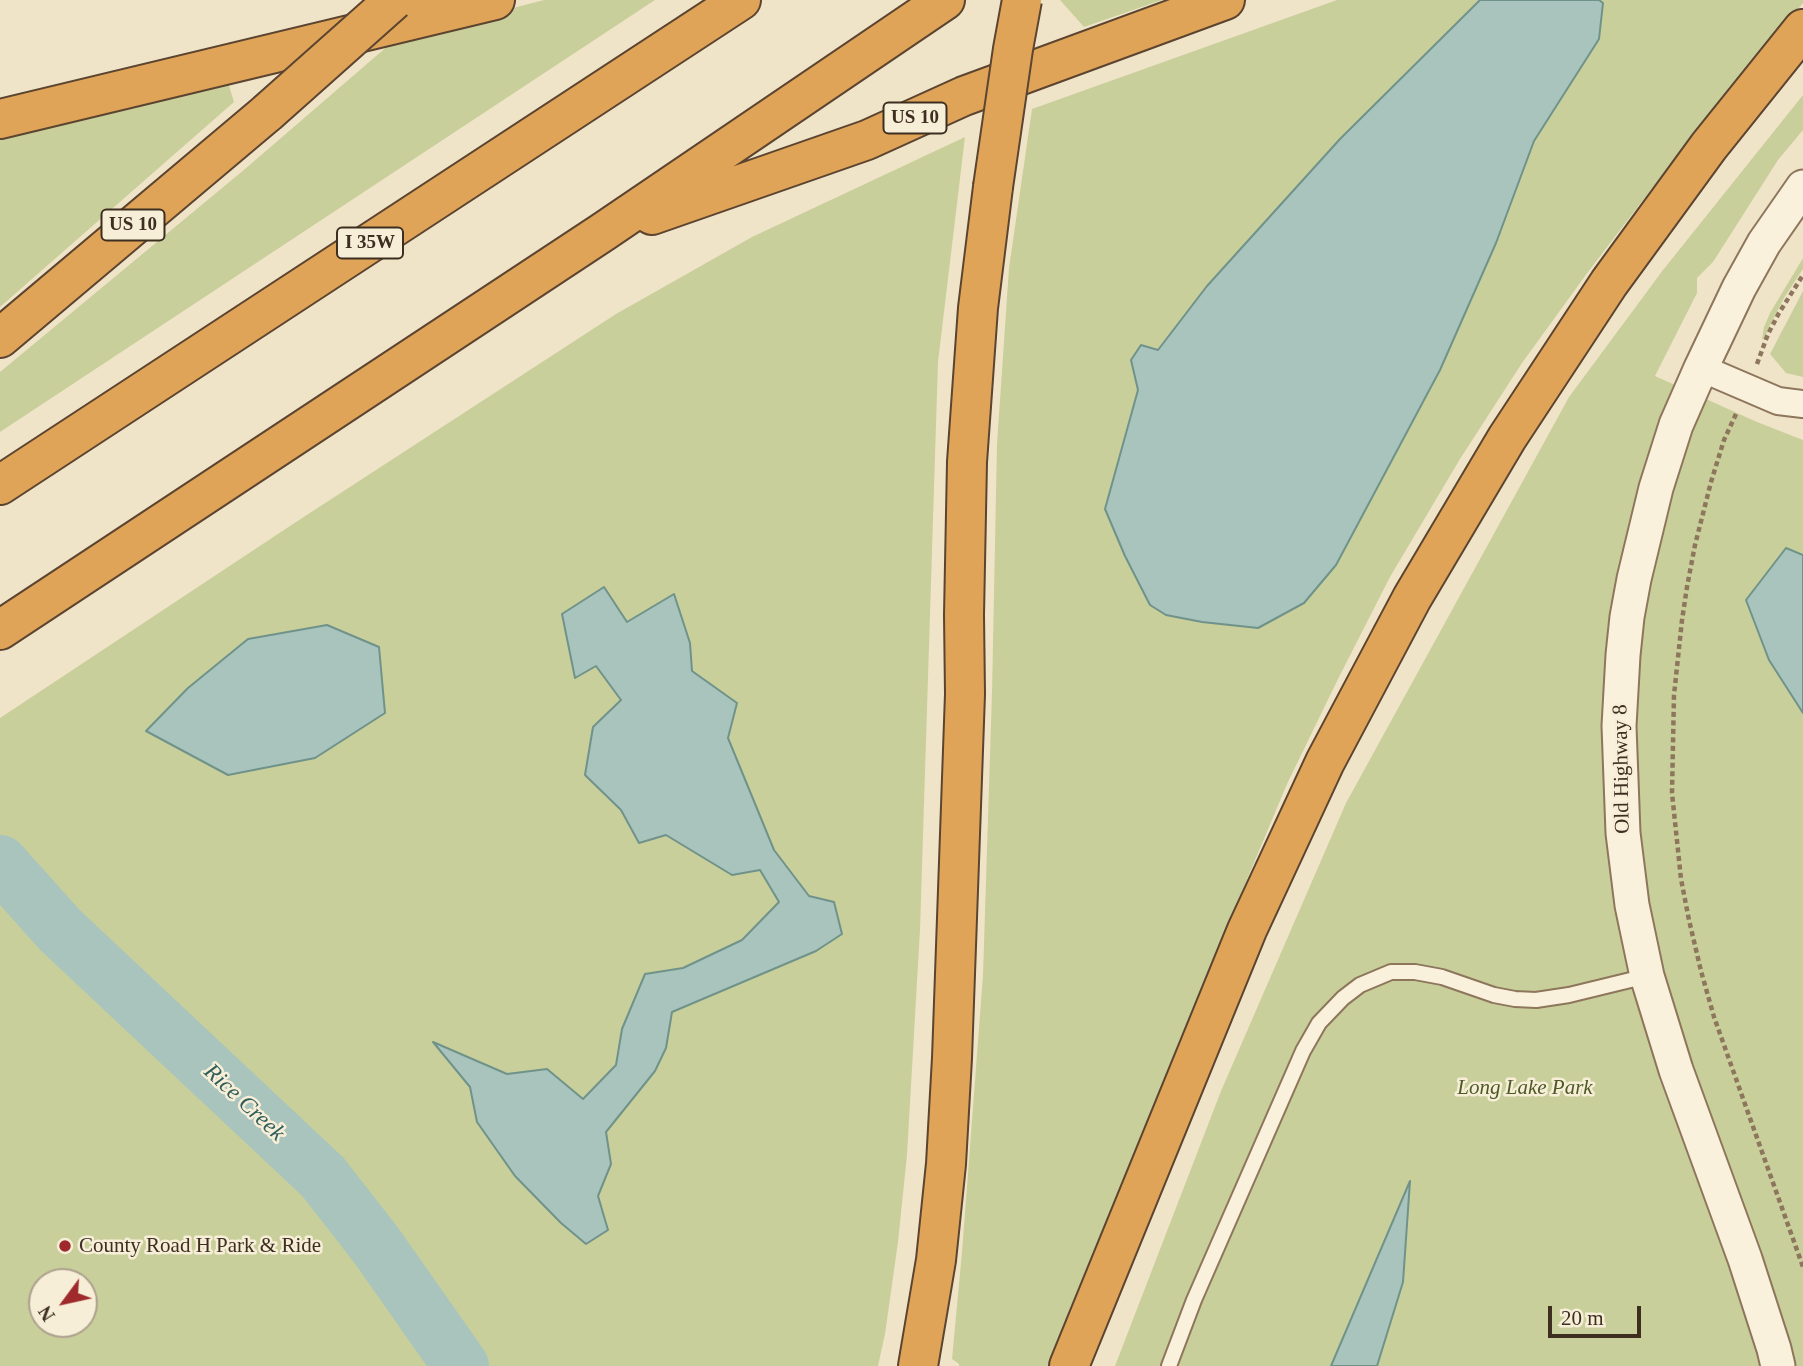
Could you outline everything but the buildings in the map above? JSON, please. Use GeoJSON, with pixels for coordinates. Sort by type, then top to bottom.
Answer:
{"type":"FeatureCollection","features":[{"type":"Feature","properties":{"kind":"highway","name":"US 10"},"geometry":{"type":"LineString","coordinates":[[0,338],[267,113],[394,0]]}},
{"type":"Feature","properties":{"kind":"highway"},"geometry":{"type":"LineString","coordinates":[[0,119],[495,0]]}},
{"type":"Feature","properties":{"kind":"highway","name":"I 35W"},"geometry":{"type":"LineString","coordinates":[[0,485],[741,0]]}},
{"type":"Feature","properties":{"kind":"highway"},"geometry":{"type":"LineString","coordinates":[[0,631],[603,232],[945,0]]}},
{"type":"Feature","properties":{"kind":"highway"},"geometry":{"type":"LineString","coordinates":[[918,1366],[936,1260],[946,1164],[965,694],[967,462],[978,308],[993,187],[1022,0]]}},
{"type":"Feature","properties":{"kind":"highway","name":"US 10"},"geometry":{"type":"LineString","coordinates":[[603,232],[867,140],[964,96],[1225,0]]}},
{"type":"Feature","properties":{"kind":"highway"},"geometry":{"type":"LineString","coordinates":[[1069,1366],[1247,930],[1325,762],[1412,598],[1507,438],[1609,283],[1709,146],[1803,29]]}},
{"type":"Feature","properties":{"kind":"street","name":"Old Highway 8"},"geometry":{"type":"LineString","coordinates":[[1778,1366],[1745,1259],[1676,1070],[1647,976],[1632,905],[1623,833],[1619,726],[1623,655],[1634,579],[1656,488],[1676,425],[1739,288],[1803,187]]}},
{"type":"Feature","properties":{"kind":"street"},"geometry":{"type":"LineString","coordinates":[[1701,368],[1777,401],[1803,404]]}},
{"type":"Feature","properties":{"kind":"lane"},"geometry":{"type":"LineString","coordinates":[[1169,1366],[1194,1300],[1303,1051],[1319,1023],[1343,998],[1360,985],[1391,972],[1415,972],[1442,977],[1494,995],[1536,1000],[1647,976]]}},
{"type":"Feature","properties":{"kind":"path"},"geometry":{"type":"LineString","coordinates":[[1762,353],[1779,313],[1803,275]]}},
{"type":"Feature","properties":{"kind":"path"},"geometry":{"type":"LineString","coordinates":[[1733,419],[1704,507],[1682,620],[1673,720],[1672,793],[1681,879],[1701,971],[1718,1028],[1803,1267]]}},
{"type":"Feature","properties":{"kind":"green space"},"geometry":{"type":"Polygon","coordinates":[[[544,0],[655,0],[0,432],[0,372],[245,169],[397,38],[544,0]]]}},
{"type":"Feature","properties":{"kind":"green space"},"geometry":{"type":"Polygon","coordinates":[[[1060,0],[1162,0],[1084,27],[1060,0]]]}},
{"type":"Feature","properties":{"kind":"green space"},"geometry":{"type":"Polygon","coordinates":[[[1337,0],[1480,0],[1340,139],[1207,286],[1158,350],[1131,360],[1139,390],[1105,509],[1150,605],[1166,615],[1202,622],[1304,603],[1336,565],[1440,370],[1496,243],[1534,141],[1599,39],[1603,3],[1599,0],[1803,0],[1803,3],[1653,187],[1522,363],[1460,459],[1390,577],[1287,784],[1178,1044],[1049,1366],[959,1366],[952,1359],[983,975],[997,444],[1009,268],[1032,109],[1337,0]]]}},
{"type":"Feature","properties":{"kind":"green space"},"geometry":{"type":"Polygon","coordinates":[[[227,79],[234,102],[0,307],[0,138],[227,79]]]}},
{"type":"Feature","properties":{"kind":"green space","name":"Long Lake Park"},"geometry":{"type":"Polygon","coordinates":[[[1803,95],[1803,130],[1778,160],[1713,262],[1697,278],[1697,293],[1655,376],[1803,440],[1803,1366],[1115,1366],[1221,1091],[1346,803],[1569,397],[1663,270],[1803,95]]]}},
{"type":"Feature","properties":{"kind":"green space"},"geometry":{"type":"Polygon","coordinates":[[[965,137],[938,362],[920,930],[907,1155],[898,1242],[878,1366],[0,1366],[0,718],[616,314],[752,237],[965,137]]]}},
{"type":"Feature","properties":{"kind":"green space"},"geometry":{"type":"Polygon","coordinates":[[[1803,258],[1803,269],[1784,298],[1765,339],[1762,339],[1770,313],[1803,258]]]}},
{"type":"Feature","properties":{"kind":"green space"},"geometry":{"type":"Polygon","coordinates":[[[1803,291],[1803,377],[1786,373],[1770,354],[1803,291]]]}},
{"type":"Feature","properties":{"kind":"water"},"geometry":{"type":"Polygon","coordinates":[[[1480,0],[1599,0],[1603,3],[1599,39],[1534,141],[1496,243],[1440,370],[1336,565],[1304,603],[1258,628],[1166,615],[1150,605],[1105,509],[1138,390],[1131,360],[1141,345],[1158,350],[1207,286],[1340,139],[1480,0]]]}},
{"type":"Feature","properties":{"kind":"water"},"geometry":{"type":"Polygon","coordinates":[[[1786,548],[1803,555],[1803,713],[1769,660],[1746,600],[1786,548]]]}},
{"type":"Feature","properties":{"kind":"water"},"geometry":{"type":"Polygon","coordinates":[[[604,587],[627,622],[674,594],[690,643],[692,671],[737,703],[728,738],[774,850],[809,896],[834,902],[842,934],[816,951],[672,1012],[666,1048],[655,1071],[606,1132],[611,1164],[598,1196],[608,1230],[586,1244],[561,1223],[515,1176],[477,1122],[470,1087],[433,1042],[507,1074],[547,1069],[583,1099],[616,1065],[622,1029],[645,974],[683,968],[742,940],[779,902],[760,870],[732,875],[666,835],[639,843],[621,810],[585,775],[593,727],[621,700],[596,666],[575,678],[562,614],[604,587]]]}},
{"type":"Feature","properties":{"kind":"water"},"geometry":{"type":"Polygon","coordinates":[[[327,625],[379,647],[385,713],[315,758],[228,775],[146,731],[188,688],[248,639],[327,625]]]}},
{"type":"Feature","properties":{"kind":"water"},"geometry":{"type":"Polygon","coordinates":[[[1410,1181],[1403,1282],[1377,1366],[1331,1366],[1410,1181]]]}},
{"type":"Feature","properties":{"kind":"waterway","name":"Rice Creek"},"geometry":{"type":"LineString","coordinates":[[0,863],[60,930],[323,1177],[376,1245],[461,1366]]}},
{"type":"Feature","properties":{"kind":"place","name":"County Road H Park & Ride"},"geometry":{"type":"Point","coordinates":[65,1246]}}]}
